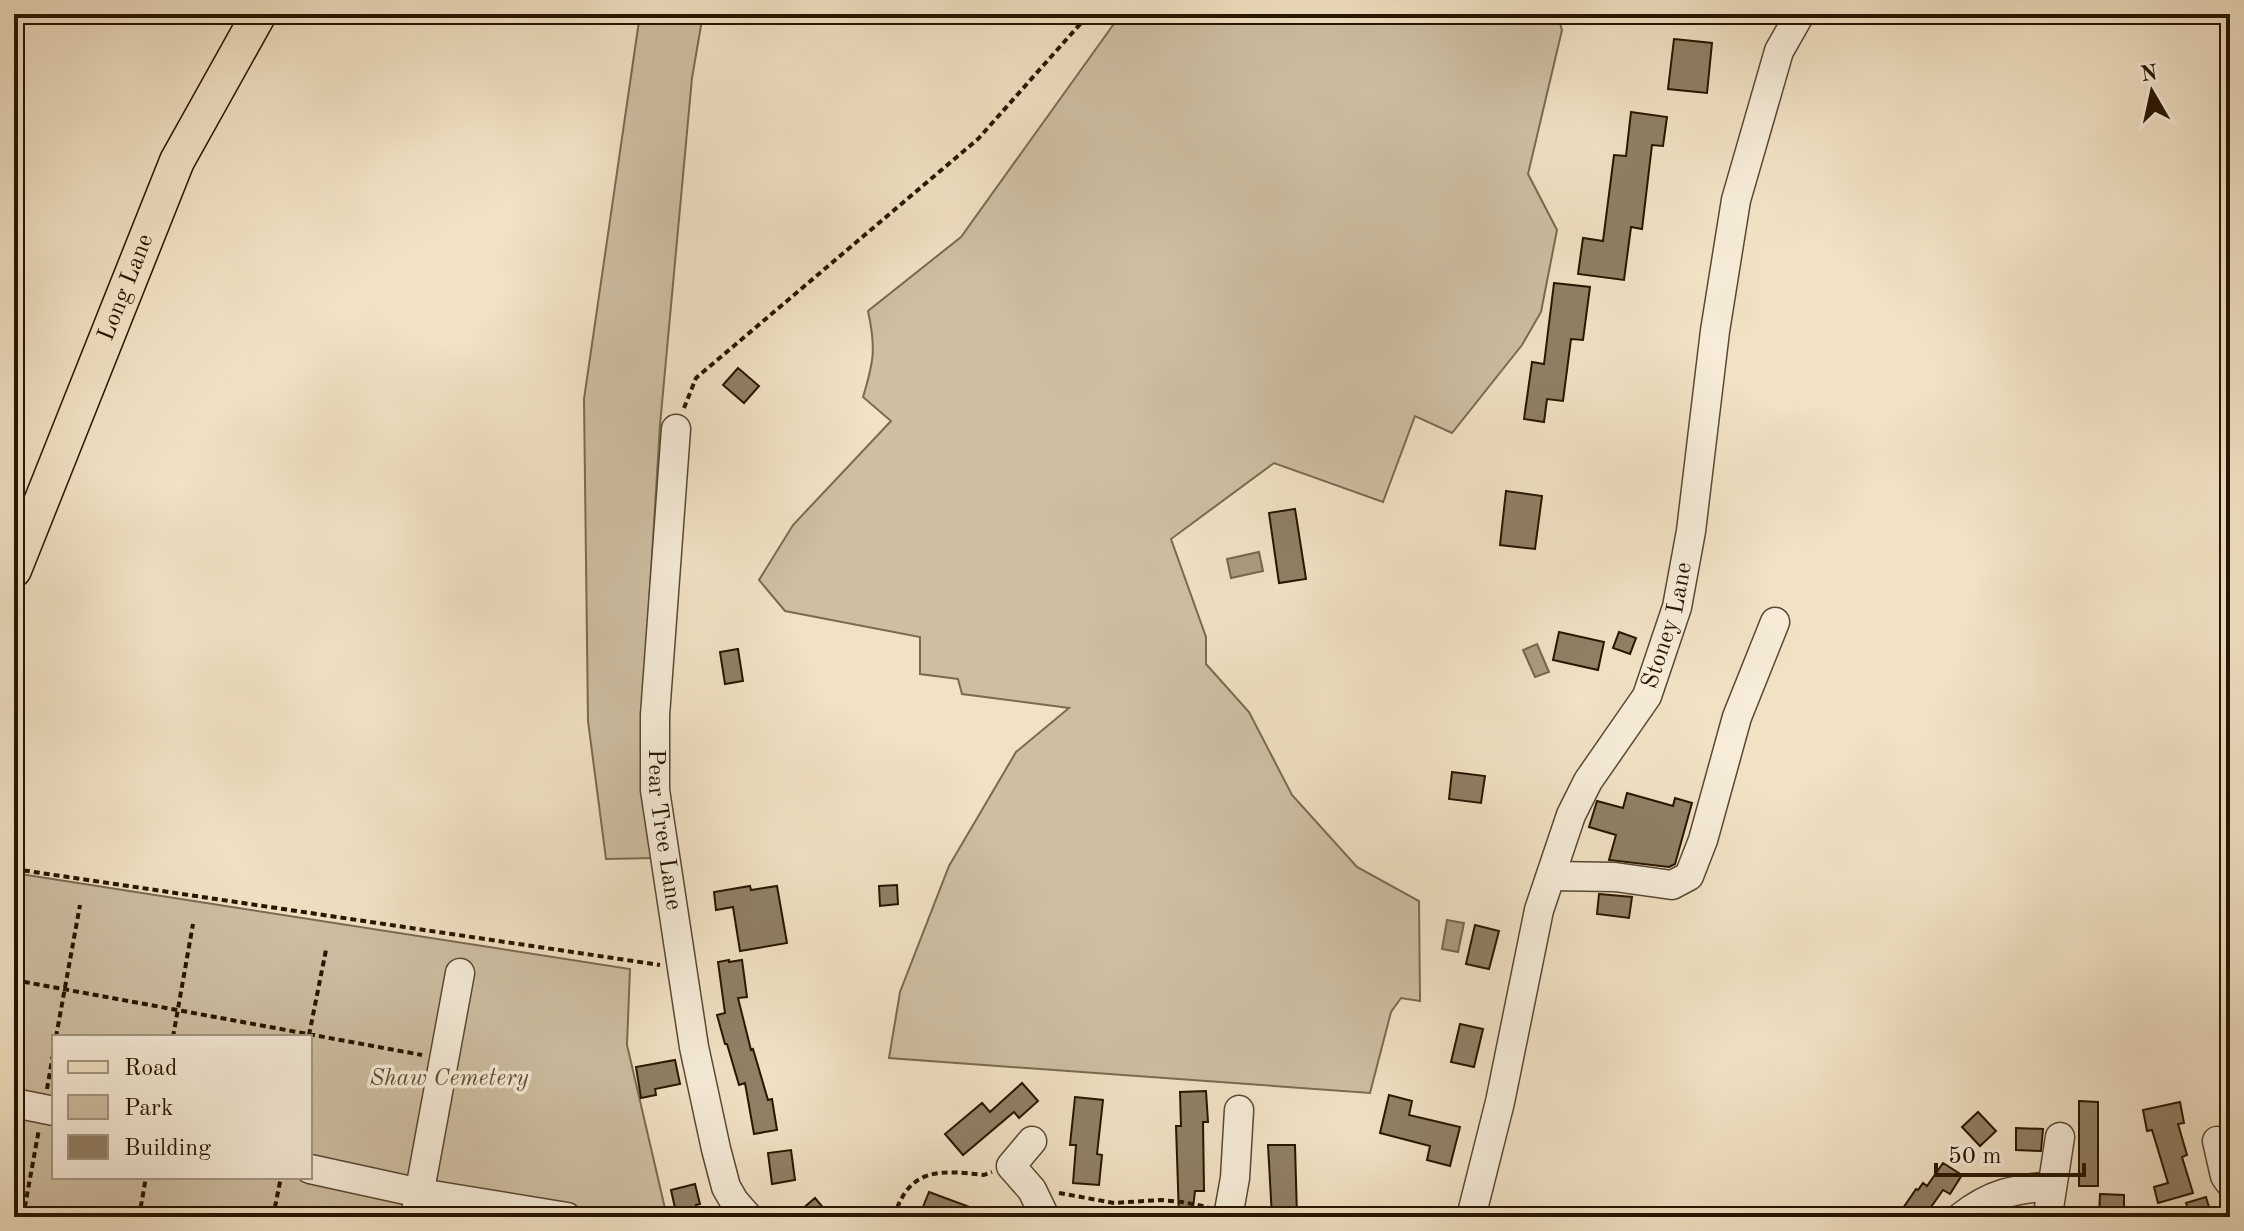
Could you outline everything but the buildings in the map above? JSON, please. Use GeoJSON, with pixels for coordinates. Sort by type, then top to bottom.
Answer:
{"type":"FeatureCollection","features":[{"type":"Feature","properties":{"kind":"main road","name":"Long Lane"},"geometry":{"type":"LineString","coordinates":[[14,570],[177,161],[259,14]]}},
{"type":"Feature","properties":{"kind":"street","name":"Stoney Lane"},"geometry":{"type":"LineString","coordinates":[[1471,1217],[1500,1102],[1539,910],[1571,815],[1588,781],[1647,696],[1677,607],[1691,531],[1715,331],[1736,200],[1779,51],[1800,14]]}},
{"type":"Feature","properties":{"kind":"street","name":"Pear Tree Lane"},"geometry":{"type":"LineString","coordinates":[[676,429],[655,715],[655,790],[694,1047],[726,1187],[741,1215]]}},
{"type":"Feature","properties":{"kind":"street"},"geometry":{"type":"LineString","coordinates":[[1551,876],[1615,877],[1672,885],[1689,876],[1703,840],[1737,717],[1775,622]]}},
{"type":"Feature","properties":{"kind":"street"},"geometry":{"type":"LineString","coordinates":[[417,1205],[460,973]]}},
{"type":"Feature","properties":{"kind":"street"},"geometry":{"type":"LineString","coordinates":[[14,1103],[52,1111]]}},
{"type":"Feature","properties":{"kind":"street"},"geometry":{"type":"LineString","coordinates":[[1228,1216],[1235,1178],[1239,1110]]}},
{"type":"Feature","properties":{"kind":"street"},"geometry":{"type":"LineString","coordinates":[[2050,1217],[2060,1137]]}},
{"type":"Feature","properties":{"kind":"street"},"geometry":{"type":"LineString","coordinates":[[1032,1141],[1011,1166],[1032,1190],[1045,1217]]}},
{"type":"Feature","properties":{"kind":"street"},"geometry":{"type":"LineString","coordinates":[[2217,1141],[2219,1181]]}},
{"type":"Feature","properties":{"kind":"street"},"geometry":{"type":"LineString","coordinates":[[312,1170],[417,1205],[567,1217]]}},
{"type":"Feature","properties":{"kind":"street"},"geometry":{"type":"LineString","coordinates":[[1961,1217],[1991,1196],[2052,1186]]}},
{"type":"Feature","properties":{"kind":"path"},"geometry":{"type":"LineString","coordinates":[[676,429],[696,378],[978,139],[1089,14]]}},
{"type":"Feature","properties":{"kind":"path"},"geometry":{"type":"LineString","coordinates":[[14,869],[681,968]]}},
{"type":"Feature","properties":{"kind":"path"},"geometry":{"type":"LineString","coordinates":[[56,1035],[80,905]]}},
{"type":"Feature","properties":{"kind":"path"},"geometry":{"type":"LineString","coordinates":[[173,1035],[193,924]]}},
{"type":"Feature","properties":{"kind":"path"},"geometry":{"type":"LineString","coordinates":[[309,1035],[326,950]]}},
{"type":"Feature","properties":{"kind":"path"},"geometry":{"type":"LineString","coordinates":[[14,980],[304,1035]]}},
{"type":"Feature","properties":{"kind":"path"},"geometry":{"type":"LineString","coordinates":[[312,1037],[444,1059]]}},
{"type":"Feature","properties":{"kind":"path"},"geometry":{"type":"LineString","coordinates":[[894,1217],[898,1204],[913,1182],[930,1174],[984,1175],[1011,1166]]}},
{"type":"Feature","properties":{"kind":"path"},"geometry":{"type":"LineString","coordinates":[[139,1217],[146,1179]]}},
{"type":"Feature","properties":{"kind":"path"},"geometry":{"type":"LineString","coordinates":[[273,1217],[281,1179]]}},
{"type":"Feature","properties":{"kind":"path"},"geometry":{"type":"LineString","coordinates":[[1032,1190],[1070,1193],[1114,1203],[1182,1202],[1204,1205],[1228,1216]]}},
{"type":"Feature","properties":{"kind":"green space"},"geometry":{"type":"Polygon","coordinates":[[[640,14],[703,14],[692,78],[660,425],[644,689],[655,858],[606,859],[588,721],[584,399],[640,14]]]}},
{"type":"Feature","properties":{"kind":"green space"},"geometry":{"type":"Polygon","coordinates":[[[1121,14],[1557,14],[1562,30],[1528,174],[1557,230],[1541,312],[1522,345],[1452,433],[1415,416],[1383,502],[1274,463],[1171,539],[1206,637],[1206,664],[1249,712],[1292,795],[1357,867],[1419,901],[1420,1001],[1401,998],[1391,1012],[1370,1093],[889,1058],[900,992],[949,866],[1016,752],[1069,708],[962,694],[958,679],[920,674],[920,637],[785,611],[759,580],[793,525],[891,421],[863,397],[873,354],[868,311],[961,237],[1121,14]]]}},
{"type":"Feature","properties":{"kind":"green space","name":"Shaw Cemetery"},"geometry":{"type":"Polygon","coordinates":[[[14,873],[630,969],[627,1045],[667,1217],[14,1217],[14,873]]]}},
{"type":"Feature","properties":{"kind":"shaded area"},"geometry":{"type":"Polygon","coordinates":[[[1259,552],[1263,571],[1231,578],[1227,559],[1259,552]]]}},
{"type":"Feature","properties":{"kind":"shaded area"},"geometry":{"type":"Polygon","coordinates":[[[1537,644],[1549,672],[1535,677],[1523,650],[1537,644]]]}},
{"type":"Feature","properties":{"kind":"shaded area"},"geometry":{"type":"Polygon","coordinates":[[[1447,920],[1464,923],[1458,952],[1442,949],[1447,920]]]}}]}
